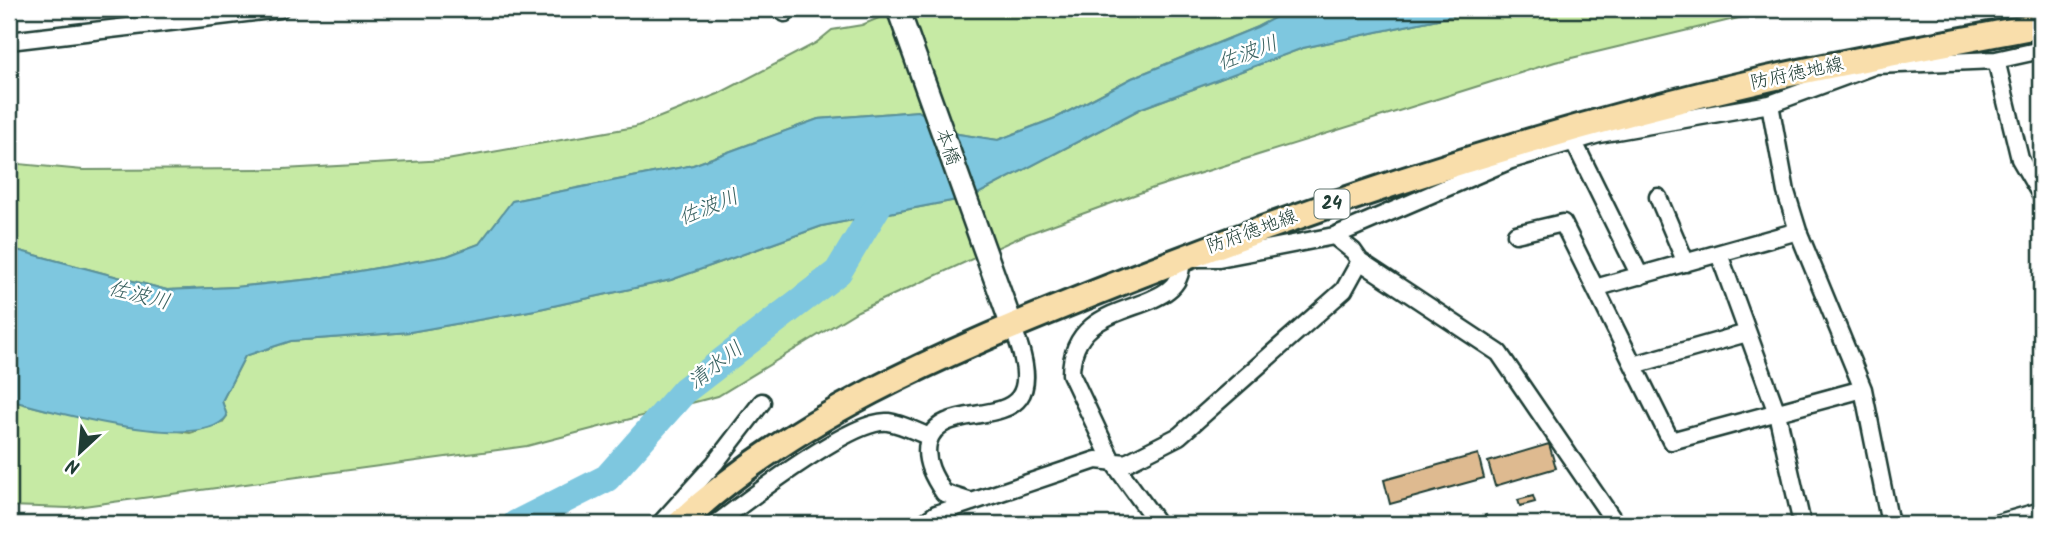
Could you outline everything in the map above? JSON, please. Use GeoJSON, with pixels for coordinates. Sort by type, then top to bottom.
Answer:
{"type":"FeatureCollection","features":[{"type":"Feature","properties":{"kind":"main road","name":"防府徳地線"},"geometry":{"type":"LineString","coordinates":[[679,524],[741,470],[793,435],[897,379],[1012,326],[1181,258],[1356,195],[1572,137],[1765,80],[1875,61],[2041,25]]}},
{"type":"Feature","properties":{"kind":"street"},"geometry":{"type":"LineString","coordinates":[[9,41],[280,9]]}},
{"type":"Feature","properties":{"kind":"street","name":"本橋"},"geometry":{"type":"LineString","coordinates":[[898,9],[1012,326]]}},
{"type":"Feature","properties":{"kind":"street"},"geometry":{"type":"LineString","coordinates":[[1158,524],[1111,459],[1071,374],[1074,346],[1081,334],[1093,324],[1170,290],[1182,272],[1181,258],[1219,258],[1334,236],[1511,160],[1572,137],[1691,120],[1770,104],[1875,61],[1996,60],[2041,50]]}},
{"type":"Feature","properties":{"kind":"street"},"geometry":{"type":"LineString","coordinates":[[1996,60],[2020,159],[2041,195]]}},
{"type":"Feature","properties":{"kind":"street"},"geometry":{"type":"LineString","coordinates":[[1770,104],[1786,192],[1798,231],[1863,389],[1891,524]]}},
{"type":"Feature","properties":{"kind":"street"},"geometry":{"type":"LineString","coordinates":[[1572,137],[1640,276]]}},
{"type":"Feature","properties":{"kind":"street"},"geometry":{"type":"LineString","coordinates":[[1658,197],[1686,263]]}},
{"type":"Feature","properties":{"kind":"street"},"geometry":{"type":"LineString","coordinates":[[1516,234],[1563,223],[1671,441],[1863,389]]}},
{"type":"Feature","properties":{"kind":"street"},"geometry":{"type":"LineString","coordinates":[[1595,288],[1798,231]]}},
{"type":"Feature","properties":{"kind":"street"},"geometry":{"type":"LineString","coordinates":[[1334,236],[1353,251],[1360,261],[1499,353],[1616,524]]}},
{"type":"Feature","properties":{"kind":"street"},"geometry":{"type":"LineString","coordinates":[[1719,254],[1777,413],[1802,524]]}},
{"type":"Feature","properties":{"kind":"street"},"geometry":{"type":"LineString","coordinates":[[922,524],[972,502],[1096,460],[1111,459],[1126,463],[1179,436],[1344,290],[1360,261]]}},
{"type":"Feature","properties":{"kind":"street"},"geometry":{"type":"LineString","coordinates":[[972,502],[944,493],[937,482],[926,451],[930,437],[939,425],[1006,409],[1017,401],[1025,385],[1026,369],[1012,326]]}},
{"type":"Feature","properties":{"kind":"street"},"geometry":{"type":"LineString","coordinates":[[1634,365],[1747,333]]}},
{"type":"Feature","properties":{"kind":"street"},"geometry":{"type":"LineString","coordinates":[[660,524],[708,472],[762,402]]}},
{"type":"Feature","properties":{"kind":"street"},"geometry":{"type":"LineString","coordinates":[[716,524],[761,488],[844,438],[875,423],[889,422],[930,437]]}},
{"type":"Feature","properties":{"kind":"street"},"geometry":{"type":"LineString","coordinates":[[1995,524],[2041,511]]}},
{"type":"Feature","properties":{"kind":"green space"},"geometry":{"type":"Polygon","coordinates":[[[900,9],[1291,9],[1257,27],[1132,78],[1058,117],[998,140],[958,134],[918,111],[818,119],[693,165],[513,201],[479,244],[447,256],[313,279],[235,287],[167,290],[9,248],[9,163],[83,170],[283,169],[447,160],[635,127],[718,94],[816,43],[832,30],[862,25],[900,9]]]}},
{"type":"Feature","properties":{"kind":"green space"},"geometry":{"type":"Polygon","coordinates":[[[1484,9],[1776,9],[1555,62],[1156,187],[1027,234],[858,311],[718,396],[527,446],[69,508],[9,506],[9,400],[47,410],[190,433],[222,423],[227,416],[222,401],[245,356],[291,341],[410,332],[535,310],[671,280],[822,226],[972,197],[1142,108],[1303,48],[1484,9]]]}},
{"type":"Feature","properties":{"kind":"water","name":"佐波川"},"geometry":{"type":"Polygon","coordinates":[[[1291,9],[1484,9],[1303,48],[1142,108],[972,197],[822,226],[671,280],[535,310],[410,332],[291,341],[245,356],[222,401],[227,416],[212,427],[188,431],[157,431],[89,420],[9,400],[9,248],[167,290],[235,287],[313,279],[447,256],[479,244],[512,201],[693,165],[818,119],[918,111],[958,134],[998,140],[1058,117],[1132,78],[1257,27],[1291,9]]]}},
{"type":"Feature","properties":{"kind":"building"},"geometry":{"type":"Polygon","coordinates":[[[1549,444],[1556,468],[1495,486],[1488,462],[1549,444]]]}},
{"type":"Feature","properties":{"kind":"building"},"geometry":{"type":"Polygon","coordinates":[[[1478,454],[1484,478],[1390,504],[1384,480],[1478,454]]]}},
{"type":"Feature","properties":{"kind":"building"},"geometry":{"type":"Polygon","coordinates":[[[1533,496],[1535,502],[1520,506],[1518,500],[1533,496]]]}},
{"type":"Feature","properties":{"kind":"building"},"geometry":{"type":"Polygon","coordinates":[[[1486,515],[1489,524],[1477,524],[1475,519],[1486,515]]]}},
{"type":"Feature","properties":{"kind":"waterway","name":"清水川"},"geometry":{"type":"LineString","coordinates":[[516,524],[607,478],[685,390],[838,272],[891,184]]}}]}
